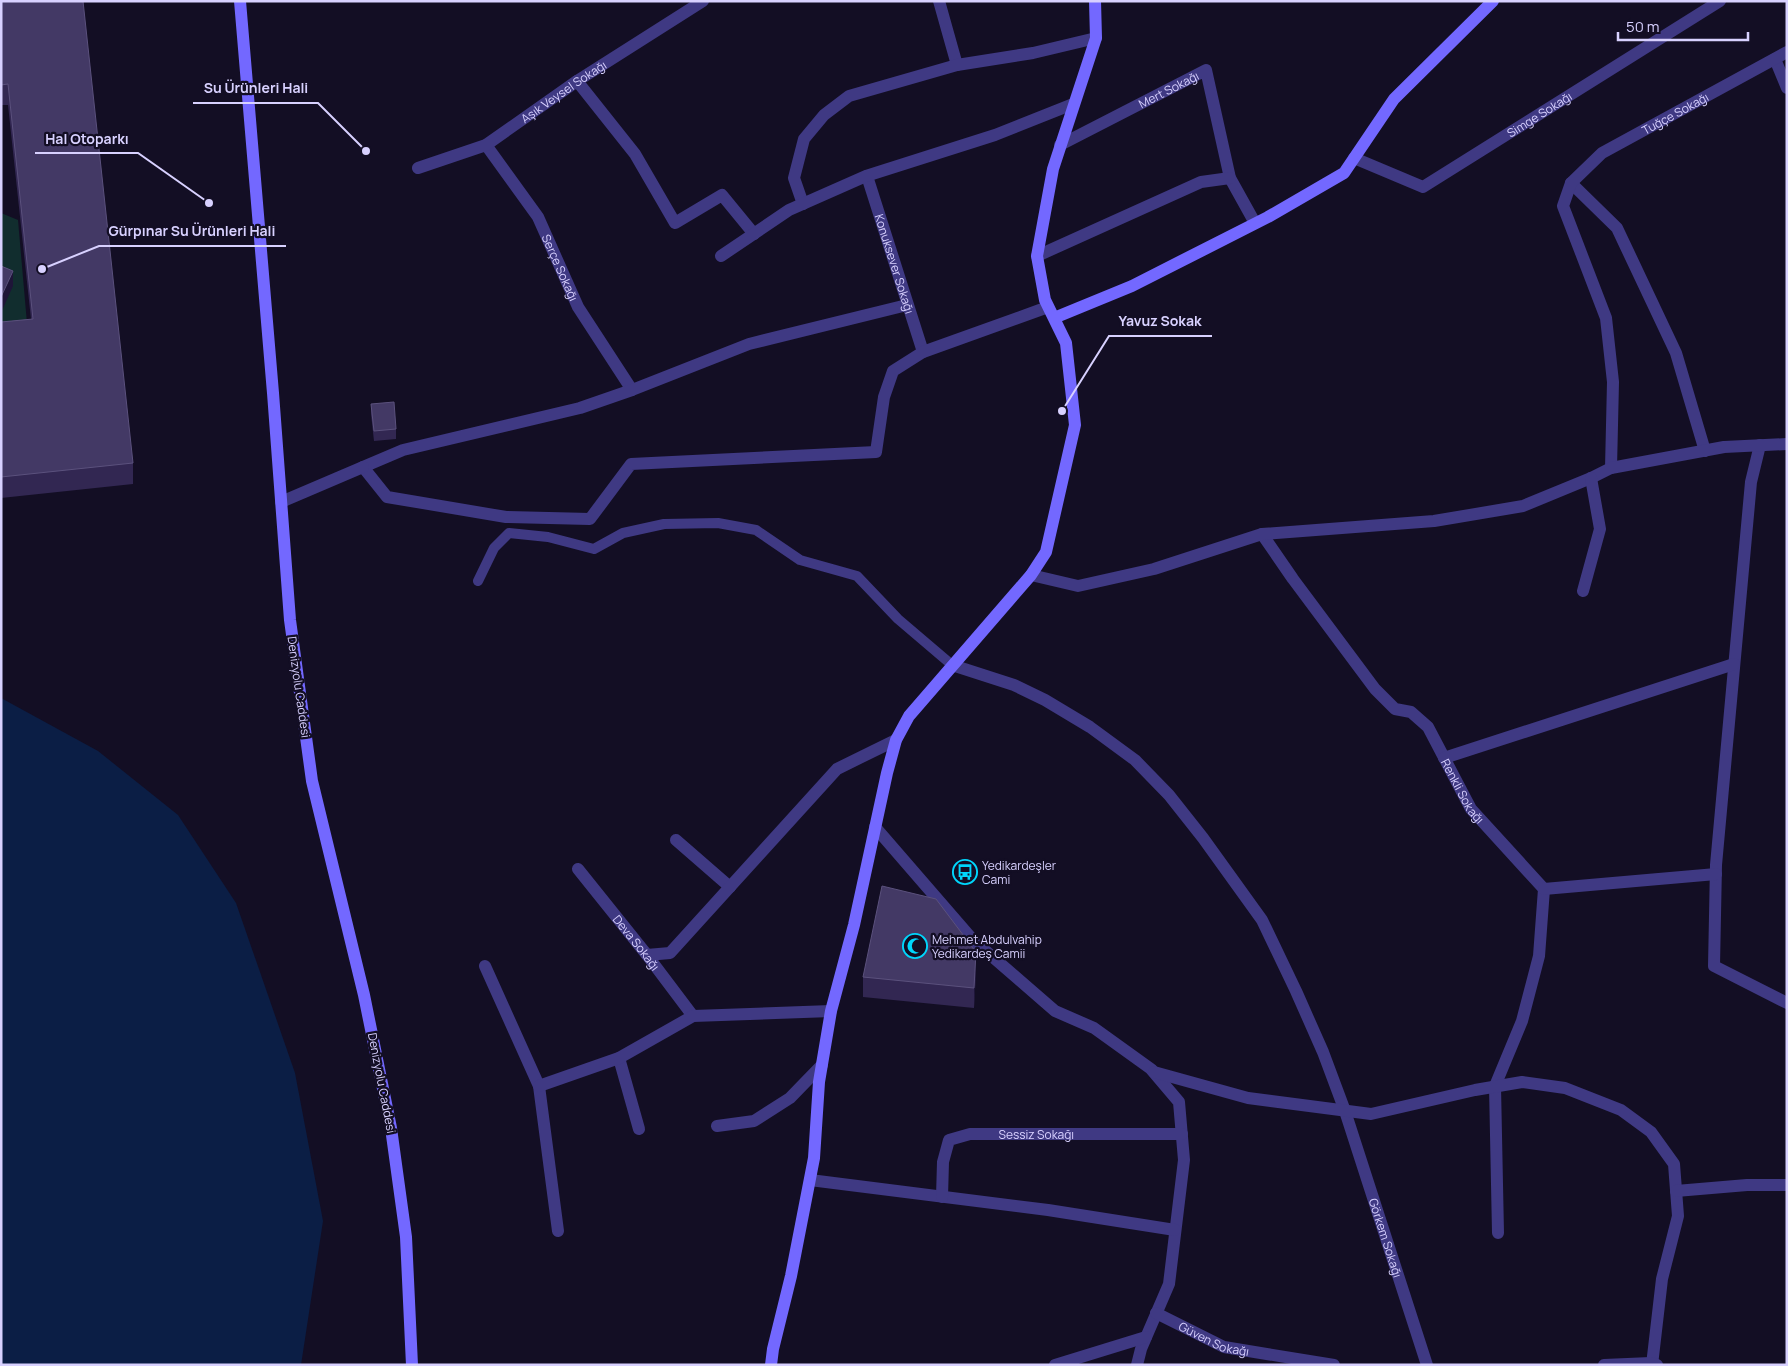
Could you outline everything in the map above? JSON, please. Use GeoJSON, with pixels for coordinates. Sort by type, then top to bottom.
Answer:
{"type":"FeatureCollection","features":[{"type":"Feature","properties":{"kind":"street","name":"Denizyolu Caddesi"},"geometry":{"type":"LineString","coordinates":[[240,1],[273,383],[290,620],[312,781],[364,995],[391,1128],[406,1237],[412,1365]]}},
{"type":"Feature","properties":{"kind":"street","name":"Aşık Veysel Sokağı"},"geometry":{"type":"LineString","coordinates":[[418,168],[486,145],[577,81],[703,1]]}},
{"type":"Feature","properties":{"kind":"street"},"geometry":{"type":"LineString","coordinates":[[940,1],[957,65]]}},
{"type":"Feature","properties":{"kind":"street"},"geometry":{"type":"LineString","coordinates":[[771,1365],[814,1158],[819,1082],[831,1012],[854,925],[896,740],[909,716],[1024,584],[1046,552],[1075,424],[1066,343],[1045,300],[1036,256],[1053,170],[1096,38],[1095,1]]}},
{"type":"Feature","properties":{"kind":"street"},"geometry":{"type":"LineString","coordinates":[[1054,318],[1132,286],[1255,223],[1344,173],[1394,99],[1493,1]]}},
{"type":"Feature","properties":{"kind":"street","name":"Simge Sokağı"},"geometry":{"type":"LineString","coordinates":[[1354,158],[1423,187],[1720,1]]}},
{"type":"Feature","properties":{"kind":"street"},"geometry":{"type":"LineString","coordinates":[[803,204],[794,178],[804,139],[824,115],[849,96],[957,65],[1033,53],[1096,38]]}},
{"type":"Feature","properties":{"kind":"street","name":"Tuğçe Sokağı"},"geometry":{"type":"LineString","coordinates":[[1571,183],[1602,154],[1787,52]]}},
{"type":"Feature","properties":{"kind":"street"},"geometry":{"type":"LineString","coordinates":[[1775,59],[1787,88]]}},
{"type":"Feature","properties":{"kind":"street","name":"Mert Sokağı"},"geometry":{"type":"LineString","coordinates":[[1060,145],[1206,70],[1230,178],[1255,223]]}},
{"type":"Feature","properties":{"kind":"street"},"geometry":{"type":"LineString","coordinates":[[577,81],[635,154],[675,224],[722,195],[754,234]]}},
{"type":"Feature","properties":{"kind":"street"},"geometry":{"type":"LineString","coordinates":[[721,256],[789,210],[868,176],[995,135],[1074,104]]}},
{"type":"Feature","properties":{"kind":"street","name":"Serçe Sokağı"},"geometry":{"type":"LineString","coordinates":[[486,145],[538,217],[578,308],[632,390]]}},
{"type":"Feature","properties":{"kind":"street","name":"Konuksever Sokağı"},"geometry":{"type":"LineString","coordinates":[[868,176],[906,305],[923,352]]}},
{"type":"Feature","properties":{"kind":"street"},"geometry":{"type":"LineString","coordinates":[[1036,256],[1201,182],[1230,178]]}},
{"type":"Feature","properties":{"kind":"street"},"geometry":{"type":"LineString","coordinates":[[1611,468],[1613,382],[1606,318],[1563,206],[1571,183],[1617,228],[1676,353],[1705,451]]}},
{"type":"Feature","properties":{"kind":"street"},"geometry":{"type":"LineString","coordinates":[[281,502],[403,450],[580,408],[750,344],[906,305]]}},
{"type":"Feature","properties":{"kind":"street"},"geometry":{"type":"LineString","coordinates":[[362,467],[387,497],[506,516],[590,519],[631,464],[876,452],[884,396],[893,371],[923,352],[1048,306]]}},
{"type":"Feature","properties":{"kind":"street"},"geometry":{"type":"LineString","coordinates":[[1031,575],[1078,586],[1154,569],[1262,534],[1434,521],[1523,506],[1592,478],[1611,468],[1724,447],[1787,444]]}},
{"type":"Feature","properties":{"kind":"street"},"geometry":{"type":"LineString","coordinates":[[1760,445],[1751,482],[1734,664],[1716,874],[1714,966],[1787,1003]]}},
{"type":"Feature","properties":{"kind":"street"},"geometry":{"type":"LineString","coordinates":[[1583,591],[1600,528],[1592,478]]}},
{"type":"Feature","properties":{"kind":"street","name":"Renkli Sokağı"},"geometry":{"type":"LineString","coordinates":[[1262,534],[1375,689],[1395,709],[1411,712],[1428,727],[1471,809],[1544,889]]}},
{"type":"Feature","properties":{"kind":"street"},"geometry":{"type":"LineString","coordinates":[[1444,758],[1734,664]]}},
{"type":"Feature","properties":{"kind":"street","name":"Görkem Sokağı"},"geometry":{"type":"LineString","coordinates":[[952,666],[1014,685],[1046,700],[1090,727],[1135,760],[1169,796],[1203,838],[1262,920],[1323,1052],[1345,1111],[1427,1365]]}},
{"type":"Feature","properties":{"kind":"street"},"geometry":{"type":"LineString","coordinates":[[647,954],[670,953],[837,769],[896,740]]}},
{"type":"Feature","properties":{"kind":"street"},"geometry":{"type":"LineString","coordinates":[[875,827],[972,939],[1055,1011],[1094,1028],[1154,1072],[1179,1102],[1184,1160],[1169,1284],[1141,1349],[1138,1365]]}},
{"type":"Feature","properties":{"kind":"street"},"geometry":{"type":"LineString","coordinates":[[676,840],[730,887]]}},
{"type":"Feature","properties":{"kind":"street","name":"Deva Sokağı"},"geometry":{"type":"LineString","coordinates":[[578,869],[647,954],[693,1016]]}},
{"type":"Feature","properties":{"kind":"street"},"geometry":{"type":"LineString","coordinates":[[1498,1233],[1495,1086],[1522,1021],[1539,956],[1544,889],[1716,874]]}},
{"type":"Feature","properties":{"kind":"street"},"geometry":{"type":"LineString","coordinates":[[485,966],[539,1086],[558,1232]]}},
{"type":"Feature","properties":{"kind":"street"},"geometry":{"type":"LineString","coordinates":[[539,1086],[619,1058],[693,1016],[831,1012]]}},
{"type":"Feature","properties":{"kind":"street"},"geometry":{"type":"LineString","coordinates":[[619,1058],[639,1129]]}},
{"type":"Feature","properties":{"kind":"street"},"geometry":{"type":"LineString","coordinates":[[717,1126],[754,1120],[790,1098],[822,1065]]}},
{"type":"Feature","properties":{"kind":"street"},"geometry":{"type":"LineString","coordinates":[[1154,1072],[1248,1098],[1371,1114],[1495,1086],[1522,1082],[1566,1088],[1621,1110],[1651,1132],[1674,1164],[1678,1216],[1662,1279],[1653,1364],[1604,1365]]}},
{"type":"Feature","properties":{"kind":"street","name":"Sessiz Sokağı"},"geometry":{"type":"LineString","coordinates":[[942,1197],[943,1162],[950,1140],[970,1134],[1182,1134]]}},
{"type":"Feature","properties":{"kind":"street"},"geometry":{"type":"LineString","coordinates":[[810,1180],[1048,1210],[1175,1230]]}},
{"type":"Feature","properties":{"kind":"street"},"geometry":{"type":"LineString","coordinates":[[1676,1191],[1747,1185],[1787,1185]]}},
{"type":"Feature","properties":{"kind":"street","name":"Güven Sokağı"},"geometry":{"type":"LineString","coordinates":[[1156,1313],[1224,1347],[1334,1365]]}},
{"type":"Feature","properties":{"kind":"street"},"geometry":{"type":"LineString","coordinates":[[1056,1365],[1146,1337]]}},
{"type":"Feature","properties":{"kind":"lane"},"geometry":{"type":"LineString","coordinates":[[478,581],[494,548],[509,533],[548,537],[594,550],[623,532],[664,524],[718,523],[756,530],[800,560],[857,576],[898,620],[952,666]]}},
{"type":"Feature","properties":{"kind":"green space"},"geometry":{"type":"Polygon","coordinates":[[[1,213],[18,220],[28,335],[1,338],[1,213]]]}},
{"type":"Feature","properties":{"kind":"water"},"geometry":{"type":"Polygon","coordinates":[[[1,698],[98,751],[178,815],[236,903],[295,1073],[323,1221],[301,1365],[1,1365],[1,698]]]}},
{"type":"Feature","properties":{"kind":"building"},"geometry":{"type":"Polygon","coordinates":[[[1,1],[83,1],[133,463],[1,477],[1,322],[33,319],[8,84],[1,85],[1,1]]]}},
{"type":"Feature","properties":{"kind":"building"},"geometry":{"type":"Polygon","coordinates":[[[1,266],[13,271],[1,297],[1,266]]]}},
{"type":"Feature","properties":{"kind":"building"},"geometry":{"type":"Polygon","coordinates":[[[394,402],[396,429],[374,431],[371,404],[394,402]]]}},
{"type":"Feature","properties":{"kind":"building","name":"Mehmet Abdulvahip Yedikardeş Camii"},"geometry":{"type":"Polygon","coordinates":[[[882,886],[936,899],[976,952],[974,988],[863,977],[882,886]]]}},
{"type":"Feature","properties":{"kind":"place","name":"Su Ürünleri Hali"},"geometry":{"type":"Point","coordinates":[366,151]}},
{"type":"Feature","properties":{"kind":"place","name":"Hal Otoparkı"},"geometry":{"type":"Point","coordinates":[209,203]}},
{"type":"Feature","properties":{"kind":"place","name":"Gürpınar Su Ürünleri Hali"},"geometry":{"type":"Point","coordinates":[42,269]}},
{"type":"Feature","properties":{"kind":"place","name":"Yavuz Sokak"},"geometry":{"type":"Point","coordinates":[1062,411]}},
{"type":"Feature","properties":{"kind":"place","name":"Yedikardeşler Cami"},"geometry":{"type":"Point","coordinates":[965,872]}},
{"type":"Feature","properties":{"kind":"place","name":"Mehmet Abdulvahip Yedikardeş Camii"},"geometry":{"type":"Point","coordinates":[915,946]}}]}
